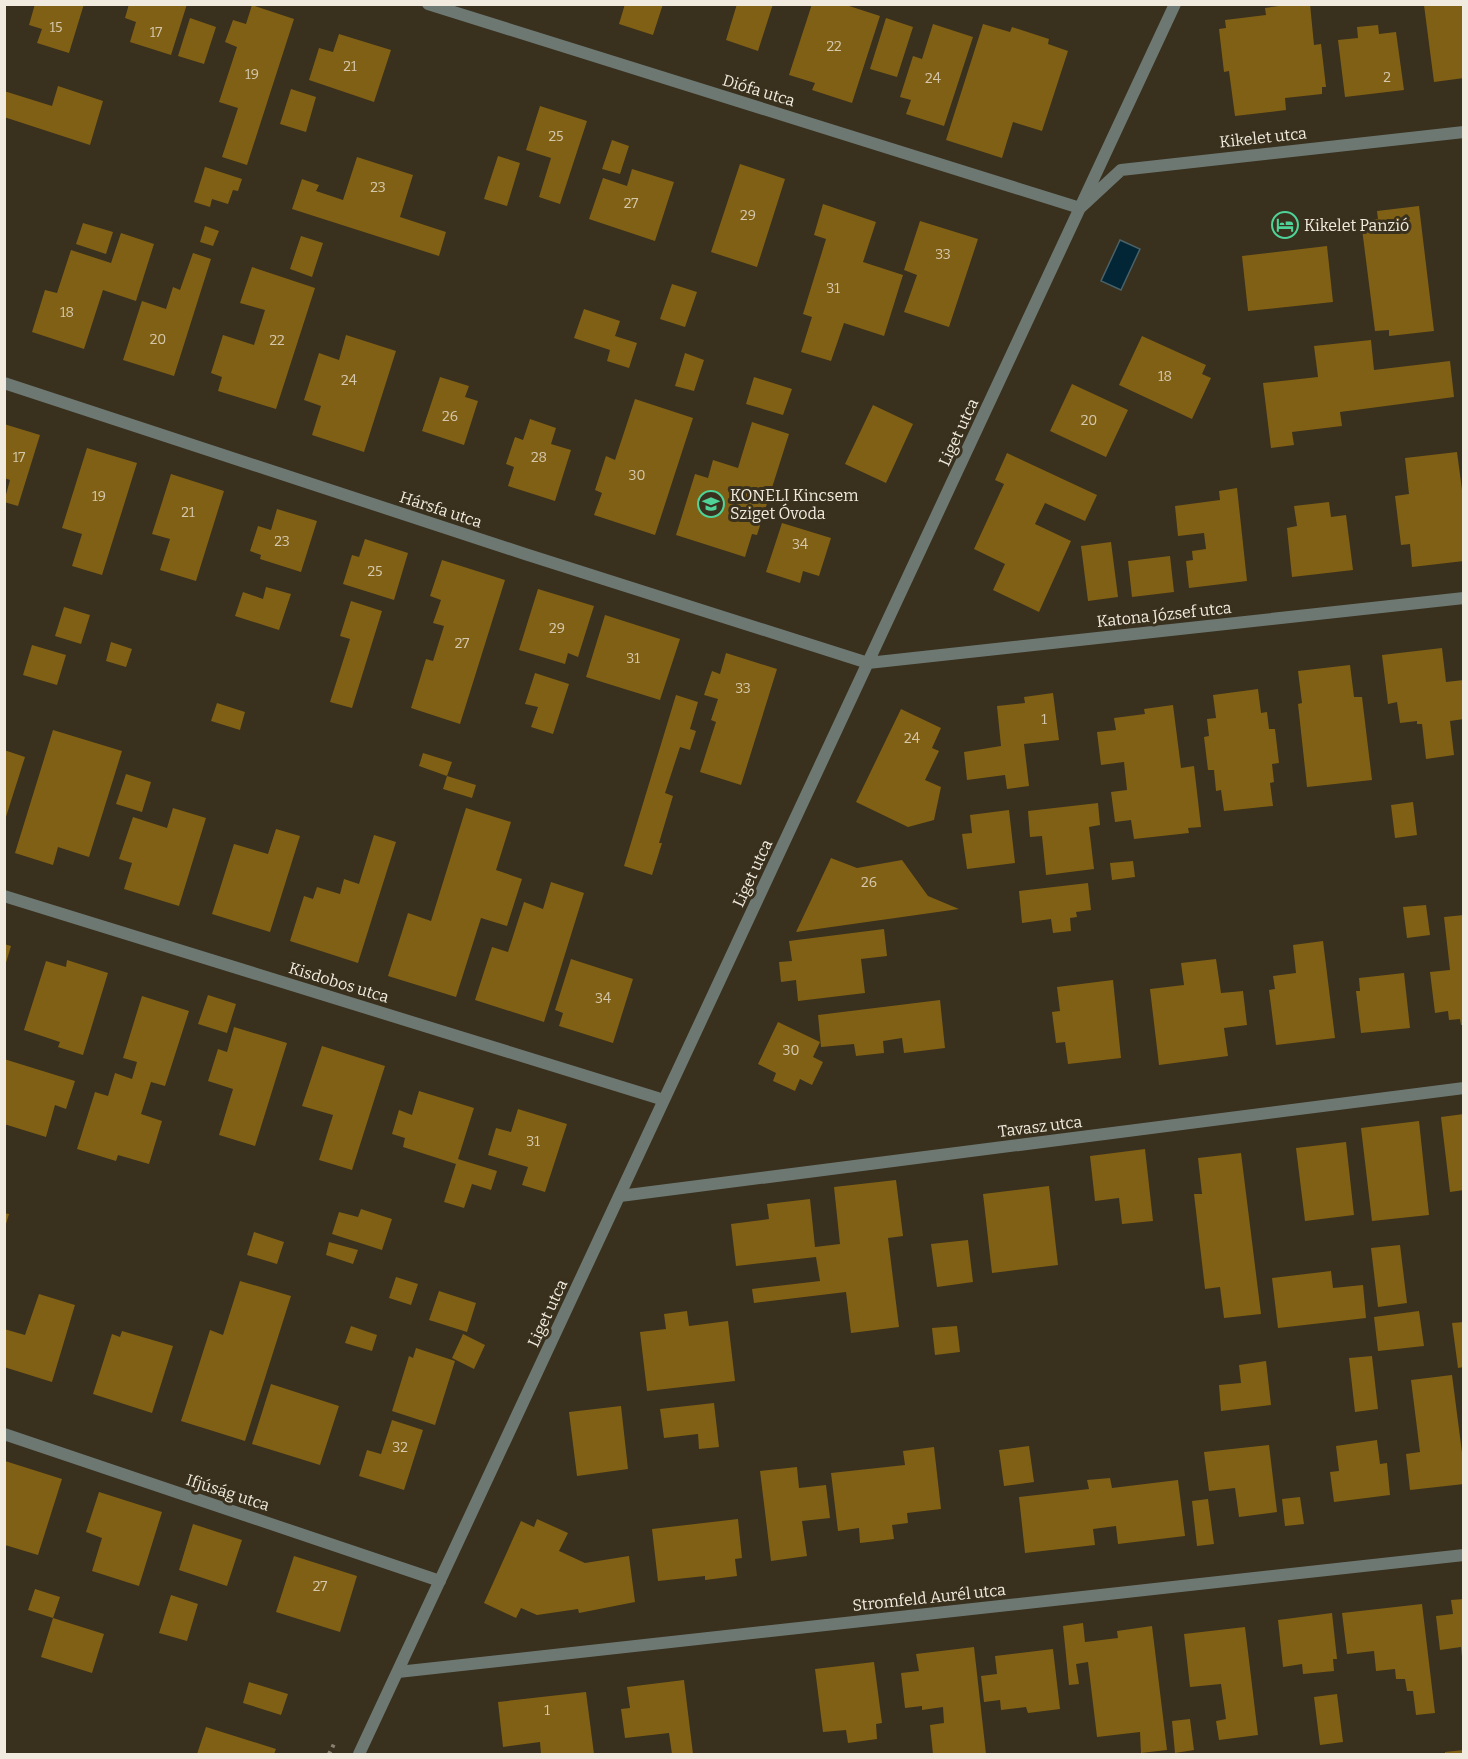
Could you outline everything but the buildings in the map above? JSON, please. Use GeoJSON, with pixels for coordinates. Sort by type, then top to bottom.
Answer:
{"type":"FeatureCollection","features":[{"type":"Feature","properties":{"kind":"street","name":"Diófa utca"},"geometry":{"type":"LineString","coordinates":[[428,4],[1080,208]]}},
{"type":"Feature","properties":{"kind":"street","name":"Liget utca"},"geometry":{"type":"LineString","coordinates":[[360,1755],[1175,4]]}},
{"type":"Feature","properties":{"kind":"street","name":"Kikelet utca"},"geometry":{"type":"LineString","coordinates":[[1080,208],[1121,170],[1464,132]]}},
{"type":"Feature","properties":{"kind":"street","name":"Hársfa utca"},"geometry":{"type":"LineString","coordinates":[[4,382],[502,547],[868,663]]}},
{"type":"Feature","properties":{"kind":"street","name":"Katona József utca"},"geometry":{"type":"LineString","coordinates":[[868,663],[1464,598]]}},
{"type":"Feature","properties":{"kind":"street","name":"Kisdobos utca"},"geometry":{"type":"LineString","coordinates":[[4,896],[664,1100]]}},
{"type":"Feature","properties":{"kind":"street","name":"Tavasz utca"},"geometry":{"type":"LineString","coordinates":[[620,1196],[1464,1088]]}},
{"type":"Feature","properties":{"kind":"street","name":"Ifjúság utca"},"geometry":{"type":"LineString","coordinates":[[4,1434],[440,1581]]}},
{"type":"Feature","properties":{"kind":"street","name":"Stromfeld Aurél utca"},"geometry":{"type":"LineString","coordinates":[[398,1672],[1464,1555]]}},
{"type":"Feature","properties":{"kind":"water"},"geometry":{"type":"Polygon","coordinates":[[[1120,240],[1140,249],[1121,290],[1101,281],[1120,240]]]}},
{"type":"Feature","properties":{"kind":"place","name":"Kikelet Panzió"},"geometry":{"type":"Point","coordinates":[1285,225]}},
{"type":"Feature","properties":{"kind":"place","name":"KONELI Kincsem Sziget Óvoda"},"geometry":{"type":"Point","coordinates":[711,504]}}]}
